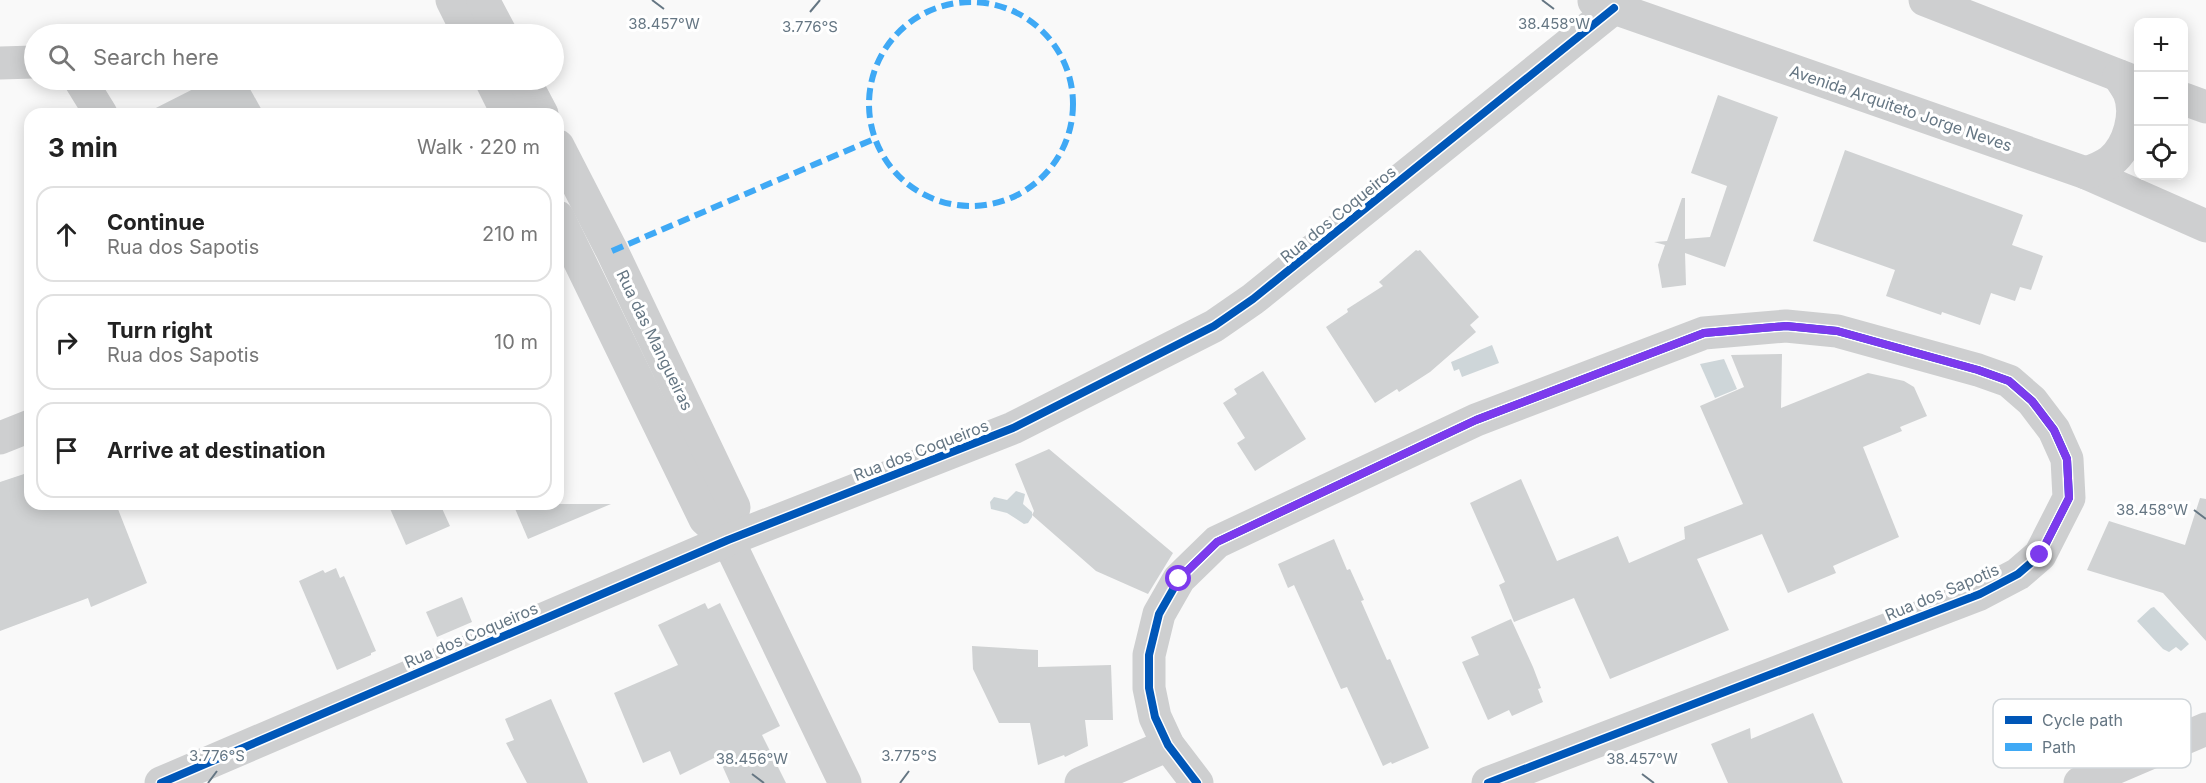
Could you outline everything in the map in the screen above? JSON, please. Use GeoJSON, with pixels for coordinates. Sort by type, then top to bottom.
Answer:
{"type":"FeatureCollection","features":[{"type":"Feature","properties":{"kind":"street"},"geometry":{"type":"LineString","coordinates":[[452,0],[464,24]]}},
{"type":"Feature","properties":{"kind":"street"},"geometry":{"type":"LineString","coordinates":[[483,0],[496,24]]}},
{"type":"Feature","properties":{"kind":"street"},"geometry":{"type":"LineString","coordinates":[[1925,0],[2129,79],[2132,112],[2130,128],[2124,145],[2112,160],[2086,173]]}},
{"type":"Feature","properties":{"kind":"street","name":"Avenida Arquiteto Jorge Neves"},"geometry":{"type":"LineString","coordinates":[[1603,4],[2086,173],[2206,226]]}},
{"type":"Feature","properties":{"kind":"street","name":"Rua dos Coqueiros"},"geometry":{"type":"LineString","coordinates":[[161,783],[728,540],[1013,428],[1214,326],[1253,299],[1603,4]]}},
{"type":"Feature","properties":{"kind":"street"},"geometry":{"type":"LineString","coordinates":[[0,63],[24,62]]}},
{"type":"Feature","properties":{"kind":"street"},"geometry":{"type":"LineString","coordinates":[[86,90],[97,108]]}},
{"type":"Feature","properties":{"kind":"street"},"geometry":{"type":"LineString","coordinates":[[496,90],[505,108]]}},
{"type":"Feature","properties":{"kind":"street"},"geometry":{"type":"LineString","coordinates":[[529,90],[539,108]]}},
{"type":"Feature","properties":{"kind":"street"},"geometry":{"type":"LineString","coordinates":[[2188,100],[2206,107]]}},
{"type":"Feature","properties":{"kind":"street","name":"Rua das Mangueiras"},"geometry":{"type":"LineString","coordinates":[[564,158],[612,251],[734,507],[728,540]]}},
{"type":"Feature","properties":{"kind":"street","name":"Rua das Mangueiras"},"geometry":{"type":"LineString","coordinates":[[564,229],[705,519],[728,540],[844,783]]}},
{"type":"Feature","properties":{"kind":"street"},"geometry":{"type":"LineString","coordinates":[[582,266],[612,251]]}},
{"type":"Feature","properties":{"kind":"street","name":"Rua dos Sapotis"},"geometry":{"type":"LineString","coordinates":[[1197,783],[1168,745],[1155,717],[1149,688],[1149,655],[1159,614],[1179,579],[1217,542],[1476,420],[1704,333],[1786,326],[1837,331],[1978,370],[2009,381],[2032,401],[2054,430],[2067,459],[2069,498],[2040,555],[2018,574],[1980,594],[1488,783]]}},
{"type":"Feature","properties":{"kind":"street"},"geometry":{"type":"LineString","coordinates":[[0,438],[24,428]]}},
{"type":"Feature","properties":{"kind":"street"},"geometry":{"type":"LineString","coordinates":[[2191,735],[2206,729]]}},
{"type":"Feature","properties":{"kind":"street"},"geometry":{"type":"LineString","coordinates":[[1081,783],[1168,745]]}},
{"type":"Feature","properties":{"kind":"street"},"geometry":{"type":"LineString","coordinates":[[2080,783],[2115,768]]}},
{"type":"Feature","properties":{"kind":"shaded area"},"geometry":{"type":"Polygon","coordinates":[[[1492,345],[1499,363],[1462,377],[1459,369],[1454,371],[1451,362],[1492,345]]]}},
{"type":"Feature","properties":{"kind":"shaded area"},"geometry":{"type":"Polygon","coordinates":[[[1724,359],[1737,389],[1715,398],[1700,364],[1724,359]]]}},
{"type":"Feature","properties":{"kind":"shaded area"},"geometry":{"type":"Polygon","coordinates":[[[1016,491],[1025,494],[1023,504],[1032,512],[1028,523],[1024,524],[1007,513],[991,509],[990,502],[994,497],[1007,500],[1016,491]]]}},
{"type":"Feature","properties":{"kind":"shaded area"},"geometry":{"type":"Polygon","coordinates":[[[2154,607],[2189,644],[2181,651],[2176,647],[2169,652],[2163,649],[2137,621],[2154,607]]]}},
{"type":"Feature","properties":{"kind":"building"},"geometry":{"type":"Polygon","coordinates":[[[191,90],[251,90],[261,108],[156,108],[191,90]]]}},
{"type":"Feature","properties":{"kind":"building"},"geometry":{"type":"Polygon","coordinates":[[[1718,95],[1778,117],[1725,267],[1685,253],[1686,285],[1662,288],[1658,265],[1665,245],[1654,242],[1667,241],[1682,198],[1685,198],[1685,239],[1710,237],[1727,186],[1691,173],[1718,95]]]}},
{"type":"Feature","properties":{"kind":"building"},"geometry":{"type":"Polygon","coordinates":[[[1845,150],[2023,215],[2012,245],[2043,256],[2031,290],[2020,287],[2015,301],[1991,293],[1980,325],[1942,312],[1941,315],[1886,296],[1895,270],[1813,241],[1845,150]]]}},
{"type":"Feature","properties":{"kind":"building"},"geometry":{"type":"Polygon","coordinates":[[[1416,250],[1420,250],[1479,317],[1470,325],[1476,332],[1430,372],[1399,392],[1397,389],[1375,403],[1326,327],[1348,312],[1347,309],[1383,286],[1379,282],[1416,250]]]}},
{"type":"Feature","properties":{"kind":"building"},"geometry":{"type":"Polygon","coordinates":[[[1782,354],[1781,408],[1868,373],[1904,381],[1914,387],[1927,416],[1900,427],[1902,431],[1863,447],[1899,537],[1833,566],[1836,573],[1788,593],[1762,534],[1697,559],[1729,630],[1610,679],[1574,598],[1514,622],[1499,585],[1505,582],[1470,503],[1521,479],[1557,561],[1618,536],[1629,563],[1685,539],[1684,527],[1743,504],[1700,406],[1744,387],[1731,355],[1782,354]]]}},
{"type":"Feature","properties":{"kind":"building"},"geometry":{"type":"Polygon","coordinates":[[[1263,371],[1306,439],[1255,471],[1237,443],[1245,438],[1223,403],[1237,394],[1234,389],[1263,371]]]}},
{"type":"Feature","properties":{"kind":"building"},"geometry":{"type":"Polygon","coordinates":[[[1049,449],[1173,553],[1148,594],[1096,571],[1032,515],[1034,511],[1015,464],[1049,449]]]}},
{"type":"Feature","properties":{"kind":"building"},"geometry":{"type":"Polygon","coordinates":[[[24,474],[24,510],[118,510],[147,583],[91,607],[88,598],[0,631],[0,482],[24,474]]]}},
{"type":"Feature","properties":{"kind":"building"},"geometry":{"type":"Polygon","coordinates":[[[2200,498],[2206,499],[2206,641],[2163,593],[2087,570],[2109,521],[2185,545],[2200,498]]]}},
{"type":"Feature","properties":{"kind":"building"},"geometry":{"type":"Polygon","coordinates":[[[564,504],[611,504],[528,539],[516,510],[564,510],[564,504]]]}},
{"type":"Feature","properties":{"kind":"building"},"geometry":{"type":"Polygon","coordinates":[[[391,510],[443,510],[450,526],[406,545],[391,510]]]}},
{"type":"Feature","properties":{"kind":"building"},"geometry":{"type":"Polygon","coordinates":[[[1334,539],[1347,570],[1350,569],[1364,600],[1361,601],[1387,660],[1390,659],[1429,748],[1392,764],[1391,762],[1383,766],[1347,687],[1341,689],[1294,585],[1288,588],[1278,564],[1334,539]]]}},
{"type":"Feature","properties":{"kind":"building"},"geometry":{"type":"Polygon","coordinates":[[[336,568],[340,578],[344,576],[376,651],[337,670],[299,581],[323,570],[325,573],[336,568]]]}},
{"type":"Feature","properties":{"kind":"building"},"geometry":{"type":"Polygon","coordinates":[[[462,597],[472,622],[437,637],[426,612],[462,597]]]}},
{"type":"Feature","properties":{"kind":"building"},"geometry":{"type":"Polygon","coordinates":[[[705,603],[708,609],[720,603],[780,726],[762,735],[786,783],[730,783],[718,756],[680,775],[670,751],[643,763],[614,693],[678,665],[658,625],[705,603]]]}},
{"type":"Feature","properties":{"kind":"building"},"geometry":{"type":"Polygon","coordinates":[[[1511,619],[1533,667],[1541,688],[1538,689],[1543,702],[1512,716],[1509,710],[1488,720],[1462,662],[1479,655],[1471,637],[1511,619]]]}},
{"type":"Feature","properties":{"kind":"building"},"geometry":{"type":"Polygon","coordinates":[[[972,646],[1038,650],[1038,667],[1111,665],[1113,720],[1085,720],[1088,746],[1065,757],[1064,755],[1038,765],[1030,723],[999,723],[973,669],[972,646]]]}},
{"type":"Feature","properties":{"kind":"building"},"geometry":{"type":"Polygon","coordinates":[[[551,699],[588,783],[527,783],[506,743],[514,740],[505,719],[551,699]]]}},
{"type":"Feature","properties":{"kind":"building"},"geometry":{"type":"Polygon","coordinates":[[[1813,713],[1843,783],[1728,783],[1711,744],[1750,728],[1751,739],[1813,713]]]}},
{"type":"Feature","properties":{"kind":"marked path"},"geometry":{"type":"LineString","coordinates":[[961,2],[981,2],[1010,9],[1036,25],[1050,39],[1066,65],[1073,104],[1066,143],[1050,169],[1036,183],[1001,202],[981,206],[961,206],[932,199],[906,183],[892,169],[873,134],[869,114],[869,94],[876,65],[892,39],[906,25],[941,6],[961,2]]}},
{"type":"Feature","properties":{"kind":"marked path"},"geometry":{"type":"LineString","coordinates":[[612,251],[874,139]]}},
{"type":"Feature","properties":{"kind":"cycle path"},"geometry":{"type":"LineString","coordinates":[[161,783],[728,540],[1013,428],[1214,326],[1253,299],[1614,8]]}},
{"type":"Feature","properties":{"kind":"cycle path"},"geometry":{"type":"LineString","coordinates":[[1197,783],[1168,745],[1155,717],[1149,688],[1149,655],[1159,614],[1179,579],[1217,542],[1476,420],[1704,333],[1786,326],[1837,331],[1978,370],[2009,381],[2032,401],[2054,430],[2067,459],[2069,498],[2040,555],[2018,574],[1980,594],[1488,783]]}},
{"type":"Feature","properties":{"kind":"route"},"geometry":{"type":"LineString","coordinates":[[1179,579],[1217,542],[1476,420],[1704,333],[1786,326],[1837,331],[1978,370],[2009,381],[2032,401],[2054,430],[2067,459],[2069,498],[2040,555]]}}]}
